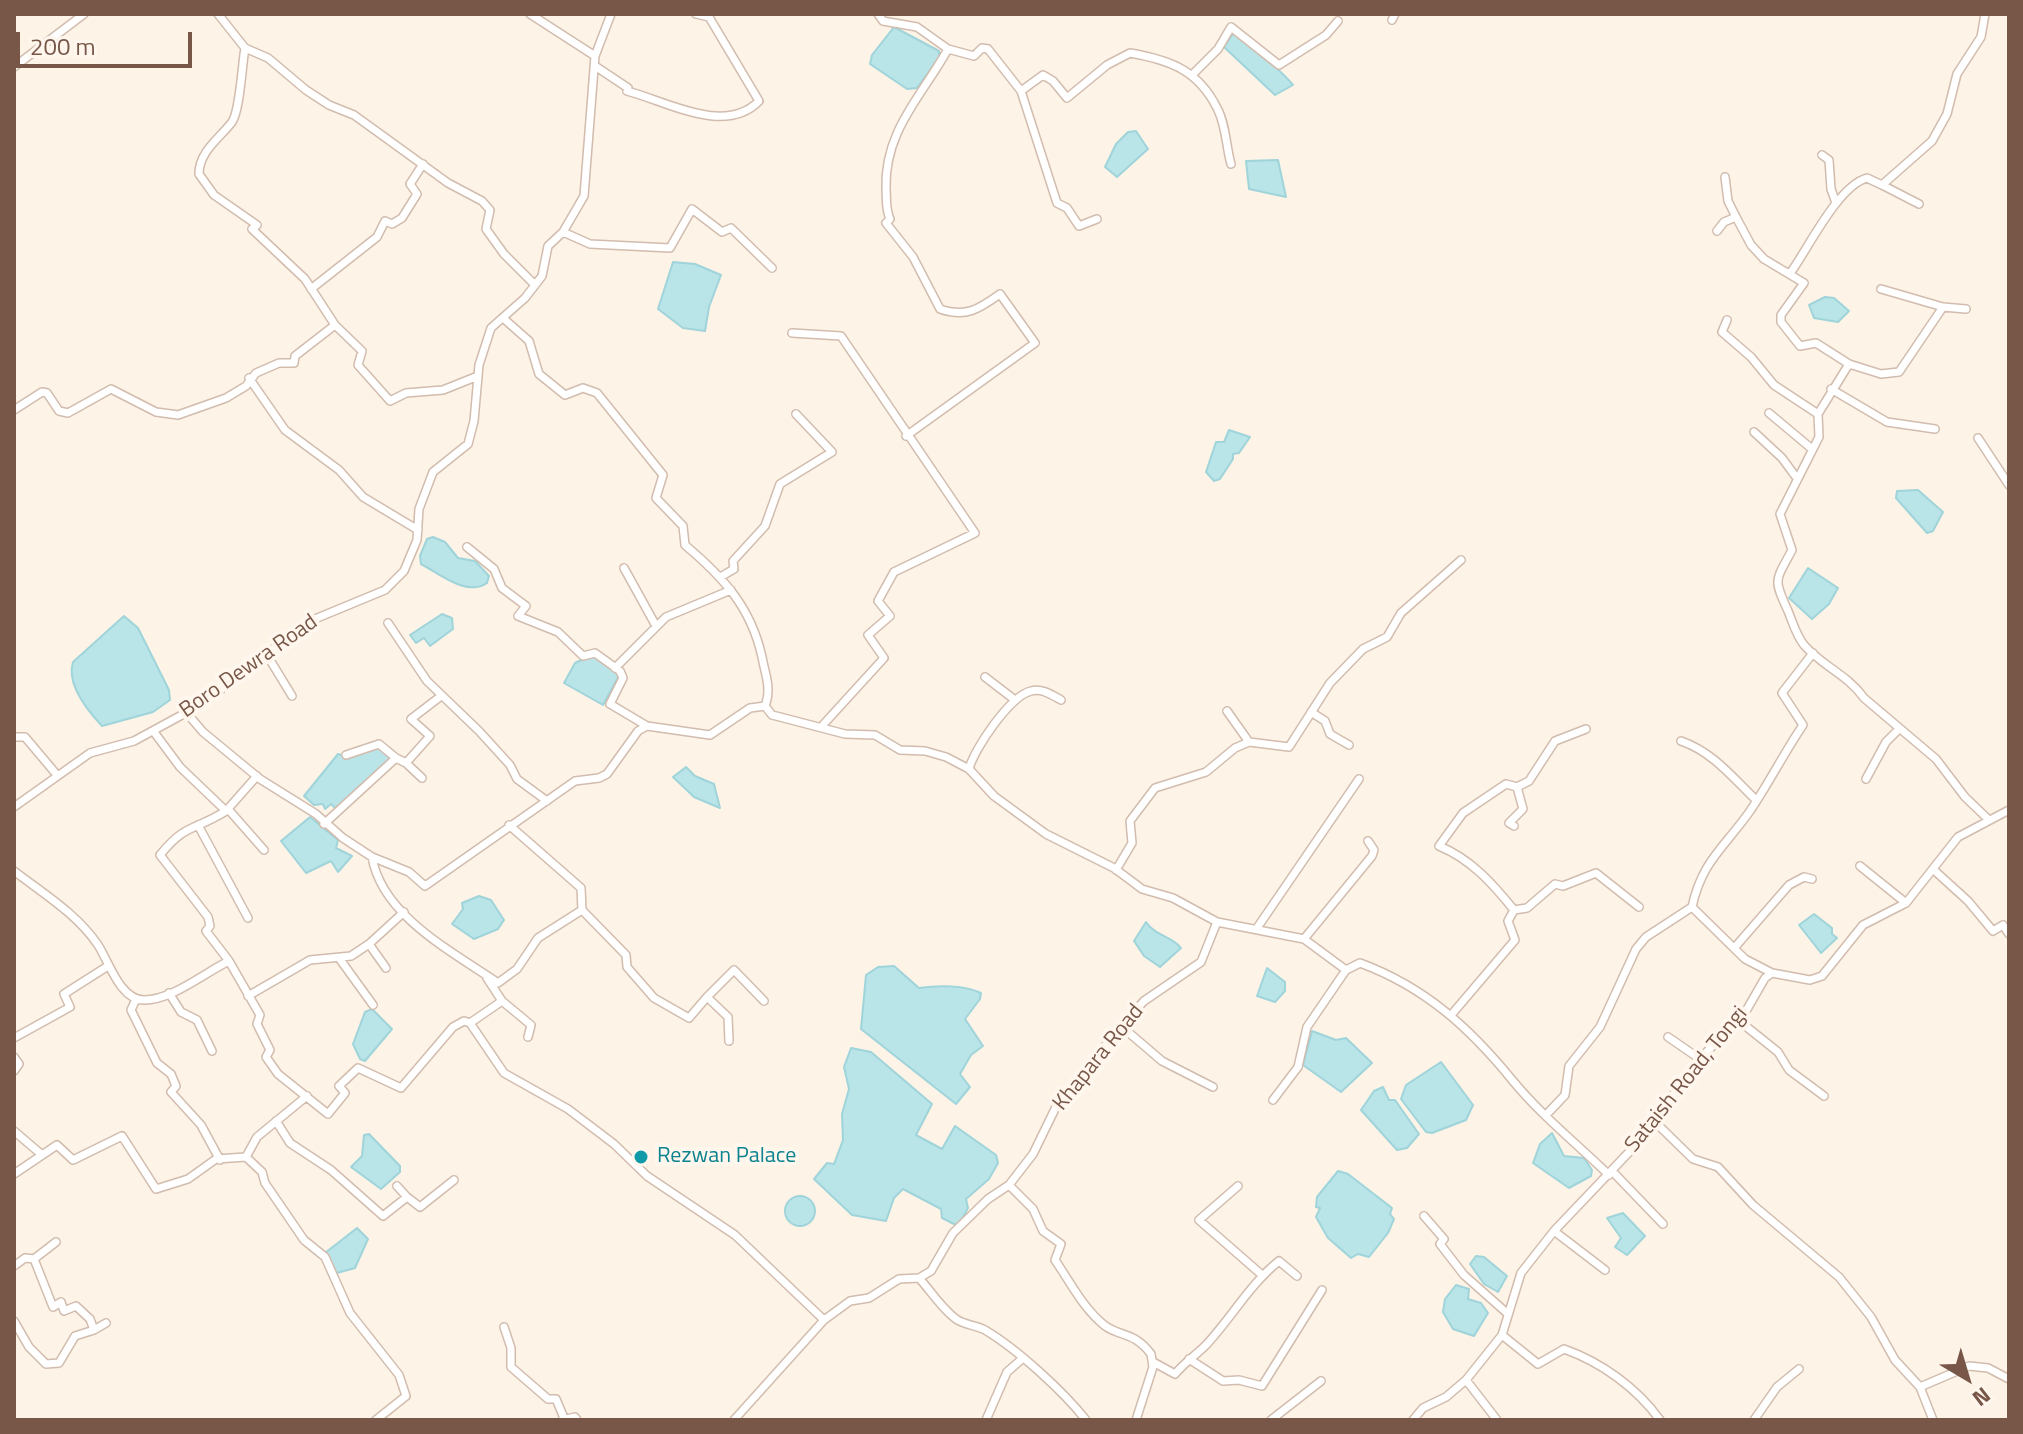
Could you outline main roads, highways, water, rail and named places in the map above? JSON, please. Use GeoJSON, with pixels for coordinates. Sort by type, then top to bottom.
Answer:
{"type":"FeatureCollection","features":[{"type":"Feature","properties":{"kind":"water"},"geometry":{"type":"Polygon","coordinates":[[[894,27],[939,51],[939,58],[917,88],[907,89],[870,64],[872,55],[894,27]]]}},
{"type":"Feature","properties":{"kind":"water"},"geometry":{"type":"Polygon","coordinates":[[[1234,32],[1293,85],[1275,95],[1224,47],[1234,32]]]}},
{"type":"Feature","properties":{"kind":"water"},"geometry":{"type":"Polygon","coordinates":[[[1136,131],[1148,149],[1117,177],[1105,167],[1116,144],[1128,132],[1136,131]]]}},
{"type":"Feature","properties":{"kind":"water"},"geometry":{"type":"Polygon","coordinates":[[[1278,160],[1286,197],[1249,189],[1246,161],[1278,160]]]}},
{"type":"Feature","properties":{"kind":"water"},"geometry":{"type":"Polygon","coordinates":[[[673,262],[695,264],[721,275],[709,307],[705,331],[683,328],[658,309],[673,262]]]}},
{"type":"Feature","properties":{"kind":"water"},"geometry":{"type":"Polygon","coordinates":[[[1825,297],[1834,298],[1849,311],[1838,322],[1814,318],[1809,305],[1825,297]]]}},
{"type":"Feature","properties":{"kind":"water"},"geometry":{"type":"Polygon","coordinates":[[[1229,430],[1250,437],[1239,453],[1233,454],[1220,479],[1214,481],[1206,472],[1216,442],[1224,442],[1229,430]]]}},
{"type":"Feature","properties":{"kind":"water"},"geometry":{"type":"Polygon","coordinates":[[[1918,490],[1943,512],[1933,531],[1927,533],[1896,498],[1897,491],[1918,490]]]}},
{"type":"Feature","properties":{"kind":"water"},"geometry":{"type":"Polygon","coordinates":[[[433,537],[445,542],[458,558],[475,561],[489,576],[487,583],[479,587],[462,586],[421,564],[420,556],[427,539],[433,537]]]}},
{"type":"Feature","properties":{"kind":"water"},"geometry":{"type":"Polygon","coordinates":[[[1808,568],[1838,588],[1829,604],[1812,619],[1789,598],[1808,568]]]}},
{"type":"Feature","properties":{"kind":"water"},"geometry":{"type":"Polygon","coordinates":[[[442,614],[452,618],[453,629],[430,646],[424,638],[416,643],[410,635],[442,614]]]}},
{"type":"Feature","properties":{"kind":"water"},"geometry":{"type":"Polygon","coordinates":[[[124,616],[138,628],[169,690],[170,700],[153,712],[102,726],[84,705],[75,688],[73,662],[124,616]]]}},
{"type":"Feature","properties":{"kind":"water"},"geometry":{"type":"Polygon","coordinates":[[[592,655],[620,674],[603,705],[564,683],[575,663],[592,655]]]}},
{"type":"Feature","properties":{"kind":"water"},"geometry":{"type":"Polygon","coordinates":[[[378,745],[394,757],[336,809],[331,804],[325,809],[323,804],[314,805],[304,796],[338,754],[345,756],[378,745]]]}},
{"type":"Feature","properties":{"kind":"water"},"geometry":{"type":"Polygon","coordinates":[[[686,767],[695,776],[714,784],[720,808],[694,797],[673,777],[686,767]]]}},
{"type":"Feature","properties":{"kind":"water"},"geometry":{"type":"Polygon","coordinates":[[[310,817],[338,840],[336,848],[352,856],[338,872],[331,861],[306,873],[281,841],[310,817]]]}},
{"type":"Feature","properties":{"kind":"water"},"geometry":{"type":"Polygon","coordinates":[[[479,896],[491,900],[504,920],[498,929],[474,939],[452,924],[463,909],[462,903],[479,896]]]}},
{"type":"Feature","properties":{"kind":"water"},"geometry":{"type":"Polygon","coordinates":[[[1814,914],[1832,928],[1832,934],[1837,938],[1821,953],[1799,925],[1814,914]]]}},
{"type":"Feature","properties":{"kind":"water"},"geometry":{"type":"Polygon","coordinates":[[[1146,922],[1181,948],[1160,967],[1144,956],[1134,941],[1146,922]]]}},
{"type":"Feature","properties":{"kind":"water"},"geometry":{"type":"Polygon","coordinates":[[[894,966],[919,988],[951,986],[981,993],[965,1019],[983,1046],[971,1055],[960,1074],[970,1087],[956,1104],[861,1029],[866,975],[878,967],[894,966]]]}},
{"type":"Feature","properties":{"kind":"water"},"geometry":{"type":"Polygon","coordinates":[[[1267,968],[1285,982],[1285,991],[1275,1002],[1257,996],[1267,968]]]}},
{"type":"Feature","properties":{"kind":"water"},"geometry":{"type":"Polygon","coordinates":[[[372,1009],[392,1029],[365,1061],[360,1059],[353,1044],[365,1012],[372,1009]]]}},
{"type":"Feature","properties":{"kind":"water"},"geometry":{"type":"Polygon","coordinates":[[[1312,1031],[1336,1040],[1346,1038],[1372,1063],[1341,1092],[1303,1065],[1312,1031]]]}},
{"type":"Feature","properties":{"kind":"water"},"geometry":{"type":"Polygon","coordinates":[[[851,1048],[871,1052],[932,1104],[916,1135],[942,1149],[955,1126],[996,1155],[998,1163],[989,1179],[966,1199],[968,1208],[958,1226],[942,1218],[941,1209],[903,1189],[894,1198],[886,1221],[852,1215],[814,1179],[827,1163],[834,1164],[843,1140],[842,1114],[849,1089],[844,1067],[851,1048]]]}},
{"type":"Feature","properties":{"kind":"water"},"geometry":{"type":"Polygon","coordinates":[[[1441,1062],[1473,1105],[1466,1120],[1432,1133],[1426,1132],[1401,1099],[1406,1085],[1441,1062]]]}},
{"type":"Feature","properties":{"kind":"water"},"geometry":{"type":"Polygon","coordinates":[[[1383,1087],[1389,1100],[1395,1100],[1419,1134],[1407,1148],[1397,1150],[1361,1110],[1374,1091],[1383,1087]]]}},
{"type":"Feature","properties":{"kind":"water"},"geometry":{"type":"Polygon","coordinates":[[[1552,1133],[1564,1156],[1584,1158],[1592,1170],[1591,1176],[1569,1188],[1533,1163],[1540,1144],[1552,1133]]]}},
{"type":"Feature","properties":{"kind":"water"},"geometry":{"type":"Polygon","coordinates":[[[369,1134],[400,1166],[400,1172],[381,1189],[351,1167],[362,1156],[364,1135],[369,1134]]]}},
{"type":"Feature","properties":{"kind":"water"},"geometry":{"type":"Polygon","coordinates":[[[1338,1171],[1348,1174],[1392,1208],[1390,1214],[1394,1219],[1388,1233],[1369,1257],[1358,1254],[1351,1258],[1328,1238],[1316,1217],[1320,1208],[1316,1207],[1317,1197],[1338,1171]]]}},
{"type":"Feature","properties":{"kind":"water"},"geometry":{"type":"Polygon","coordinates":[[[800,1196],[806,1197],[814,1205],[814,1217],[806,1225],[800,1226],[794,1225],[786,1217],[785,1211],[786,1205],[794,1197],[800,1196]]]}},
{"type":"Feature","properties":{"kind":"water"},"geometry":{"type":"Polygon","coordinates":[[[1623,1213],[1645,1236],[1627,1255],[1615,1247],[1621,1238],[1607,1218],[1623,1213]]]}},
{"type":"Feature","properties":{"kind":"water"},"geometry":{"type":"Polygon","coordinates":[[[357,1228],[368,1239],[355,1268],[333,1274],[325,1253],[357,1228]]]}},
{"type":"Feature","properties":{"kind":"water"},"geometry":{"type":"Polygon","coordinates":[[[1476,1256],[1484,1257],[1507,1276],[1498,1292],[1484,1284],[1470,1264],[1476,1256]]]}},
{"type":"Feature","properties":{"kind":"water"},"geometry":{"type":"Polygon","coordinates":[[[1456,1285],[1469,1289],[1468,1299],[1481,1303],[1488,1313],[1474,1336],[1453,1329],[1443,1312],[1445,1299],[1456,1285]]]}},
{"type":"Feature","properties":{"kind":"place","name":"Rezwan Palace"},"geometry":{"type":"Point","coordinates":[641,1157]}}]}
